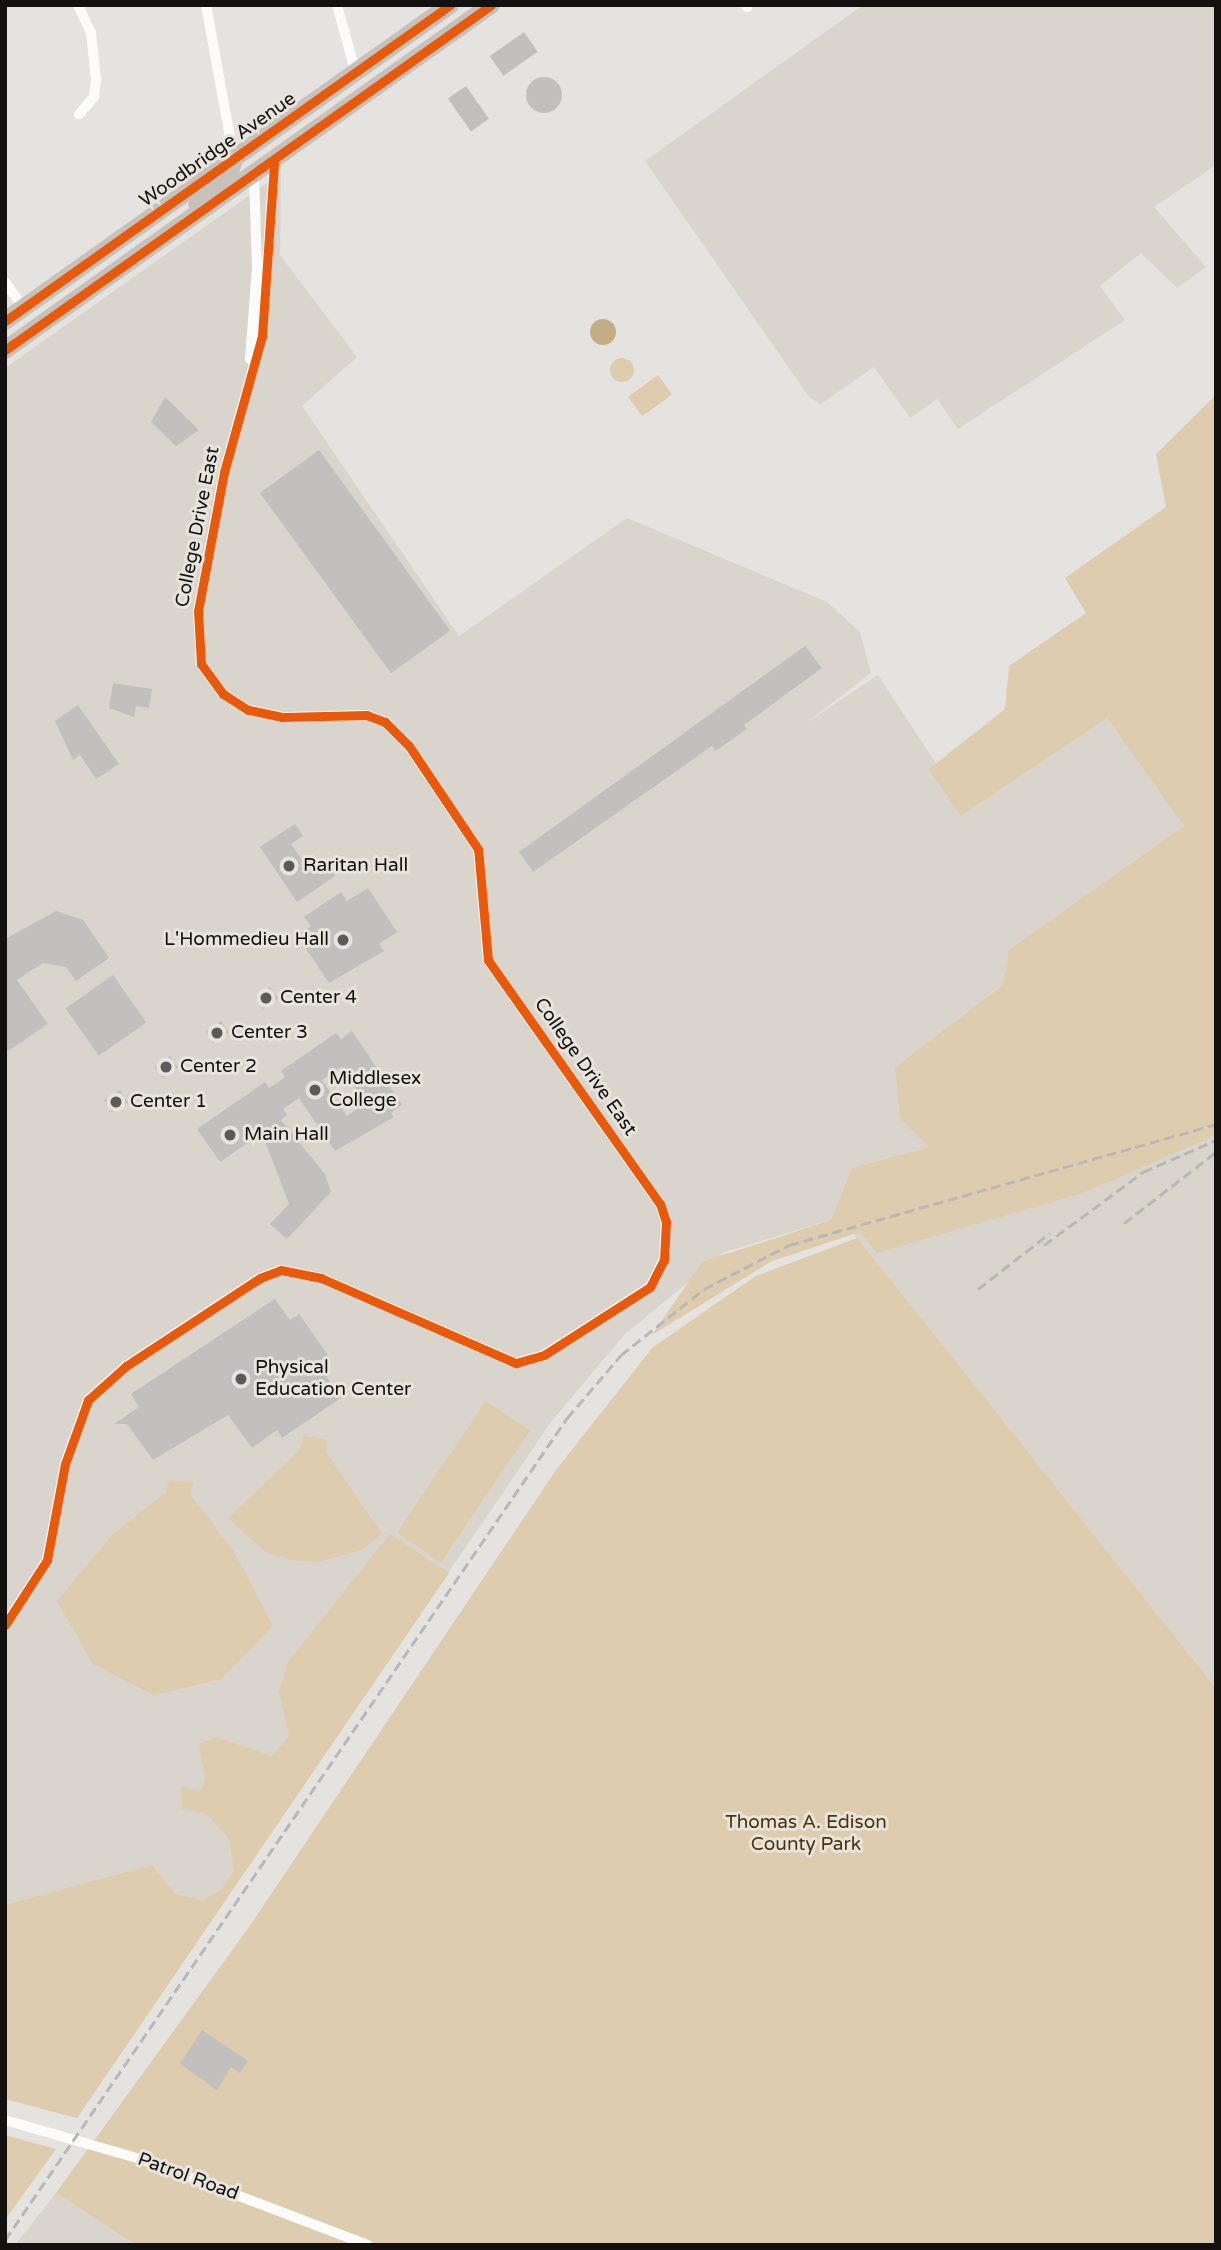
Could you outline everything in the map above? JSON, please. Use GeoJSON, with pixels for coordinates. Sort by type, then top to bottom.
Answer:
{"type":"FeatureCollection","features":[{"type":"Feature","properties":{"kind":"main road","name":"Woodbridge Avenue"},"geometry":{"type":"LineString","coordinates":[[5,321],[303,113],[450,5]]}},
{"type":"Feature","properties":{"kind":"main road"},"geometry":{"type":"LineString","coordinates":[[5,350],[274,163],[491,5]]}},
{"type":"Feature","properties":{"kind":"main road"},"geometry":{"type":"LineString","coordinates":[[254,177],[262,158],[303,113]]}},
{"type":"Feature","properties":{"kind":"main road"},"geometry":{"type":"LineString","coordinates":[[117,271],[228,180],[234,159]]}},
{"type":"Feature","properties":{"kind":"street"},"geometry":{"type":"LineString","coordinates":[[78,5],[91,33],[96,80],[94,97],[79,114]]}},
{"type":"Feature","properties":{"kind":"street"},"geometry":{"type":"LineString","coordinates":[[206,5],[234,159]]}},
{"type":"Feature","properties":{"kind":"street"},"geometry":{"type":"LineString","coordinates":[[338,5],[356,74]]}},
{"type":"Feature","properties":{"kind":"street","name":"College Drive East"},"geometry":{"type":"LineString","coordinates":[[5,1625],[47,1560],[65,1464],[88,1400],[126,1366],[260,1278],[281,1270],[321,1278],[516,1363],[544,1355],[650,1287],[666,1250],[660,1204],[488,960],[478,849],[399,733],[367,715],[266,716],[223,694],[206,674],[198,653],[198,611],[248,375],[262,336],[274,163]]}},
{"type":"Feature","properties":{"kind":"street"},"geometry":{"type":"LineString","coordinates":[[248,375],[257,267],[254,177]]}},
{"type":"Feature","properties":{"kind":"street"},"geometry":{"type":"LineString","coordinates":[[5,282],[24,308]]}},
{"type":"Feature","properties":{"kind":"street","name":"Patrol Road"},"geometry":{"type":"LineString","coordinates":[[5,2120],[147,2161],[368,2245]]}},
{"type":"Feature","properties":{"kind":"shaded area"},"geometry":{"type":"Polygon","coordinates":[[[863,5],[1216,5],[1216,165],[1154,207],[1206,267],[1177,288],[1141,253],[1100,286],[1125,320],[958,429],[937,399],[910,418],[874,367],[821,404],[809,397],[645,161],[863,5]]]}},
{"type":"Feature","properties":{"kind":"shaded area","name":"Middlesex College"},"geometry":{"type":"Polygon","coordinates":[[[281,173],[280,255],[357,357],[302,406],[459,636],[627,518],[827,602],[860,632],[871,673],[806,723],[878,675],[936,763],[929,769],[1107,718],[1185,826],[1010,950],[1003,985],[895,1067],[929,1147],[852,1168],[831,1220],[725,1252],[624,1335],[551,1422],[77,2118],[5,2098],[5,368],[281,173]]]}},
{"type":"Feature","properties":{"kind":"shaded area"},"geometry":{"type":"Polygon","coordinates":[[[603,319],[612,323],[616,332],[612,341],[603,345],[594,341],[590,332],[594,323],[603,319]]]}},
{"type":"Feature","properties":{"kind":"shaded area"},"geometry":{"type":"Polygon","coordinates":[[[1216,1109],[1216,1688],[838,1215],[1216,1109]]]}},
{"type":"Feature","properties":{"kind":"shaded area"},"geometry":{"type":"Polygon","coordinates":[[[56,2193],[136,2245],[15,2245],[56,2193]]]}},
{"type":"Feature","properties":{"kind":"green space"},"geometry":{"type":"Polygon","coordinates":[[[617,358],[627,358],[634,365],[634,375],[627,382],[617,382],[610,375],[610,365],[617,358]]]}},
{"type":"Feature","properties":{"kind":"green space"},"geometry":{"type":"Polygon","coordinates":[[[658,375],[672,394],[642,416],[628,397],[658,375]]]}},
{"type":"Feature","properties":{"kind":"green space"},"geometry":{"type":"Polygon","coordinates":[[[1216,395],[1216,1135],[1083,1193],[877,1253],[860,1232],[772,1261],[652,1335],[702,1262],[831,1220],[852,1168],[929,1147],[900,1118],[895,1067],[1003,985],[1009,950],[1184,826],[1107,718],[961,816],[929,769],[1005,709],[1009,666],[1086,613],[1065,578],[1166,507],[1156,454],[1216,395]]]}},
{"type":"Feature","properties":{"kind":"green space","name":"Thomas A. Edison County Park"},"geometry":{"type":"Polygon","coordinates":[[[857,1238],[1216,1688],[1216,2245],[136,2245],[56,2193],[249,1927],[556,1470],[653,1347],[756,1276],[857,1238]]]}},
{"type":"Feature","properties":{"kind":"green space"},"geometry":{"type":"Polygon","coordinates":[[[486,1401],[530,1431],[441,1562],[397,1533],[486,1401]]]}},
{"type":"Feature","properties":{"kind":"green space"},"geometry":{"type":"Polygon","coordinates":[[[303,1436],[327,1439],[326,1452],[382,1534],[362,1550],[318,1562],[291,1560],[265,1552],[228,1518],[300,1450],[303,1436]]]}},
{"type":"Feature","properties":{"kind":"green space"},"geometry":{"type":"Polygon","coordinates":[[[169,1480],[193,1482],[191,1495],[234,1552],[273,1626],[221,1679],[154,1695],[93,1664],[57,1601],[113,1534],[166,1492],[169,1480]]]}},
{"type":"Feature","properties":{"kind":"green space"},"geometry":{"type":"Polygon","coordinates":[[[390,1534],[449,1573],[77,2118],[5,2099],[5,1905],[152,1865],[175,1894],[203,1900],[221,1890],[234,1871],[229,1839],[207,1814],[182,1809],[181,1786],[201,1791],[205,1779],[199,1744],[216,1737],[272,1756],[289,1736],[279,1692],[288,1662],[390,1534]]]}},
{"type":"Feature","properties":{"kind":"green space"},"geometry":{"type":"Polygon","coordinates":[[[5,2135],[56,2149],[5,2220],[5,2135]]]}},
{"type":"Feature","properties":{"kind":"building"},"geometry":{"type":"Polygon","coordinates":[[[524,32],[538,52],[503,76],[490,56],[524,32]]]}},
{"type":"Feature","properties":{"kind":"building"},"geometry":{"type":"Polygon","coordinates":[[[544,77],[557,82],[562,95],[557,108],[544,113],[531,108],[526,95],[531,82],[544,77]]]}},
{"type":"Feature","properties":{"kind":"building"},"geometry":{"type":"Polygon","coordinates":[[[466,86],[489,119],[471,131],[448,99],[466,86]]]}},
{"type":"Feature","properties":{"kind":"building"},"geometry":{"type":"Polygon","coordinates":[[[165,397],[199,430],[176,446],[151,422],[165,397]]]}},
{"type":"Feature","properties":{"kind":"building"},"geometry":{"type":"Polygon","coordinates":[[[319,450],[450,630],[391,673],[260,493],[319,450]]]}},
{"type":"Feature","properties":{"kind":"building"},"geometry":{"type":"Polygon","coordinates":[[[805,646],[822,668],[744,725],[747,729],[715,751],[712,746],[533,872],[519,852],[805,646]]]}},
{"type":"Feature","properties":{"kind":"building"},"geometry":{"type":"Polygon","coordinates":[[[113,683],[152,689],[149,708],[136,706],[134,717],[109,708],[113,683]]]}},
{"type":"Feature","properties":{"kind":"building"},"geometry":{"type":"Polygon","coordinates":[[[78,705],[119,764],[96,779],[80,755],[73,760],[55,721],[78,705]]]}},
{"type":"Feature","properties":{"kind":"building","name":"Raritan Hall"},"geometry":{"type":"Polygon","coordinates":[[[295,824],[303,836],[291,844],[310,871],[325,861],[335,876],[297,902],[260,847],[295,824]]]}},
{"type":"Feature","properties":{"kind":"building","name":"L'Hommedieu Hall"},"geometry":{"type":"Polygon","coordinates":[[[368,888],[397,932],[379,944],[384,951],[329,983],[297,935],[311,926],[304,917],[341,892],[347,901],[368,888]]]}},
{"type":"Feature","properties":{"kind":"building"},"geometry":{"type":"Polygon","coordinates":[[[56,911],[83,920],[109,958],[76,981],[66,967],[43,963],[17,980],[48,1024],[5,1053],[5,939],[56,911]]]}},
{"type":"Feature","properties":{"kind":"building"},"geometry":{"type":"Polygon","coordinates":[[[113,975],[146,1023],[99,1056],[65,1008],[113,975]]]}},
{"type":"Feature","properties":{"kind":"building","name":"Center 4"},"geometry":{"type":"Polygon","coordinates":[[[270,987],[278,998],[264,1009],[255,998],[270,987]]]}},
{"type":"Feature","properties":{"kind":"building","name":"Center 3"},"geometry":{"type":"Polygon","coordinates":[[[221,1021],[229,1033],[213,1043],[205,1032],[221,1021]]]}},
{"type":"Feature","properties":{"kind":"building","name":"Main Hall"},"geometry":{"type":"Polygon","coordinates":[[[352,1031],[402,1105],[391,1113],[394,1117],[335,1151],[299,1098],[283,1109],[287,1115],[281,1120],[325,1174],[331,1192],[287,1239],[270,1224],[289,1204],[262,1133],[220,1162],[197,1129],[265,1082],[269,1088],[285,1077],[281,1071],[336,1033],[341,1039],[352,1031]],[[341,1067],[322,1080],[347,1116],[365,1103],[341,1067]]]}},
{"type":"Feature","properties":{"kind":"building","name":"Center 2"},"geometry":{"type":"Polygon","coordinates":[[[170,1056],[178,1067],[163,1078],[155,1067],[170,1056]]]}},
{"type":"Feature","properties":{"kind":"building","name":"Center 1"},"geometry":{"type":"Polygon","coordinates":[[[120,1090],[128,1103],[112,1113],[104,1100],[120,1090]]]}},
{"type":"Feature","properties":{"kind":"building","name":"Physical Education Center"},"geometry":{"type":"Polygon","coordinates":[[[275,1299],[290,1320],[299,1314],[328,1355],[318,1363],[341,1398],[282,1438],[277,1430],[252,1448],[228,1415],[153,1460],[127,1424],[114,1424],[139,1407],[131,1394],[275,1299]]]}},
{"type":"Feature","properties":{"kind":"building"},"geometry":{"type":"Polygon","coordinates":[[[202,2030],[248,2061],[240,2073],[231,2067],[217,2090],[180,2064],[202,2030]]]}},
{"type":"Feature","properties":{"kind":"railway"},"geometry":{"type":"LineString","coordinates":[[5,2240],[567,1418],[621,1355],[704,1289],[789,1245],[1216,1124]]}},
{"type":"Feature","properties":{"kind":"railway"},"geometry":{"type":"LineString","coordinates":[[1044,1245],[1143,1172],[1216,1140]]}},
{"type":"Feature","properties":{"kind":"railway"},"geometry":{"type":"LineString","coordinates":[[1124,1223],[1216,1152]]}},
{"type":"Feature","properties":{"kind":"railway"},"geometry":{"type":"LineString","coordinates":[[978,1289],[1050,1233]]}},
{"type":"Feature","properties":{"kind":"cycle path"},"geometry":{"type":"LineString","coordinates":[[5,321],[450,5]]}},
{"type":"Feature","properties":{"kind":"cycle path"},"geometry":{"type":"LineString","coordinates":[[5,350],[491,5]]}},
{"type":"Feature","properties":{"kind":"cycle path"},"geometry":{"type":"LineString","coordinates":[[5,1625],[47,1560],[65,1464],[88,1400],[126,1366],[260,1278],[281,1270],[321,1278],[516,1363],[544,1355],[650,1287],[664,1260],[666,1222],[660,1204],[488,960],[478,849],[409,746],[385,722],[367,715],[282,717],[248,710],[223,694],[201,664],[198,611],[224,472],[262,336],[274,163]]}},
{"type":"Feature","properties":{"kind":"place","name":"Raritan Hall"},"geometry":{"type":"Point","coordinates":[289,866]}},
{"type":"Feature","properties":{"kind":"place","name":"L'Hommedieu Hall"},"geometry":{"type":"Point","coordinates":[343,940]}},
{"type":"Feature","properties":{"kind":"place","name":"Center 4"},"geometry":{"type":"Point","coordinates":[266,998]}},
{"type":"Feature","properties":{"kind":"place","name":"Center 3"},"geometry":{"type":"Point","coordinates":[217,1033]}},
{"type":"Feature","properties":{"kind":"place","name":"Center 2"},"geometry":{"type":"Point","coordinates":[166,1067]}},
{"type":"Feature","properties":{"kind":"place","name":"Middlesex College"},"geometry":{"type":"Point","coordinates":[315,1090]}},
{"type":"Feature","properties":{"kind":"place","name":"Center 1"},"geometry":{"type":"Point","coordinates":[116,1102]}},
{"type":"Feature","properties":{"kind":"place","name":"Main Hall"},"geometry":{"type":"Point","coordinates":[230,1135]}},
{"type":"Feature","properties":{"kind":"place","name":"Physical Education Center"},"geometry":{"type":"Point","coordinates":[241,1379]}}]}
